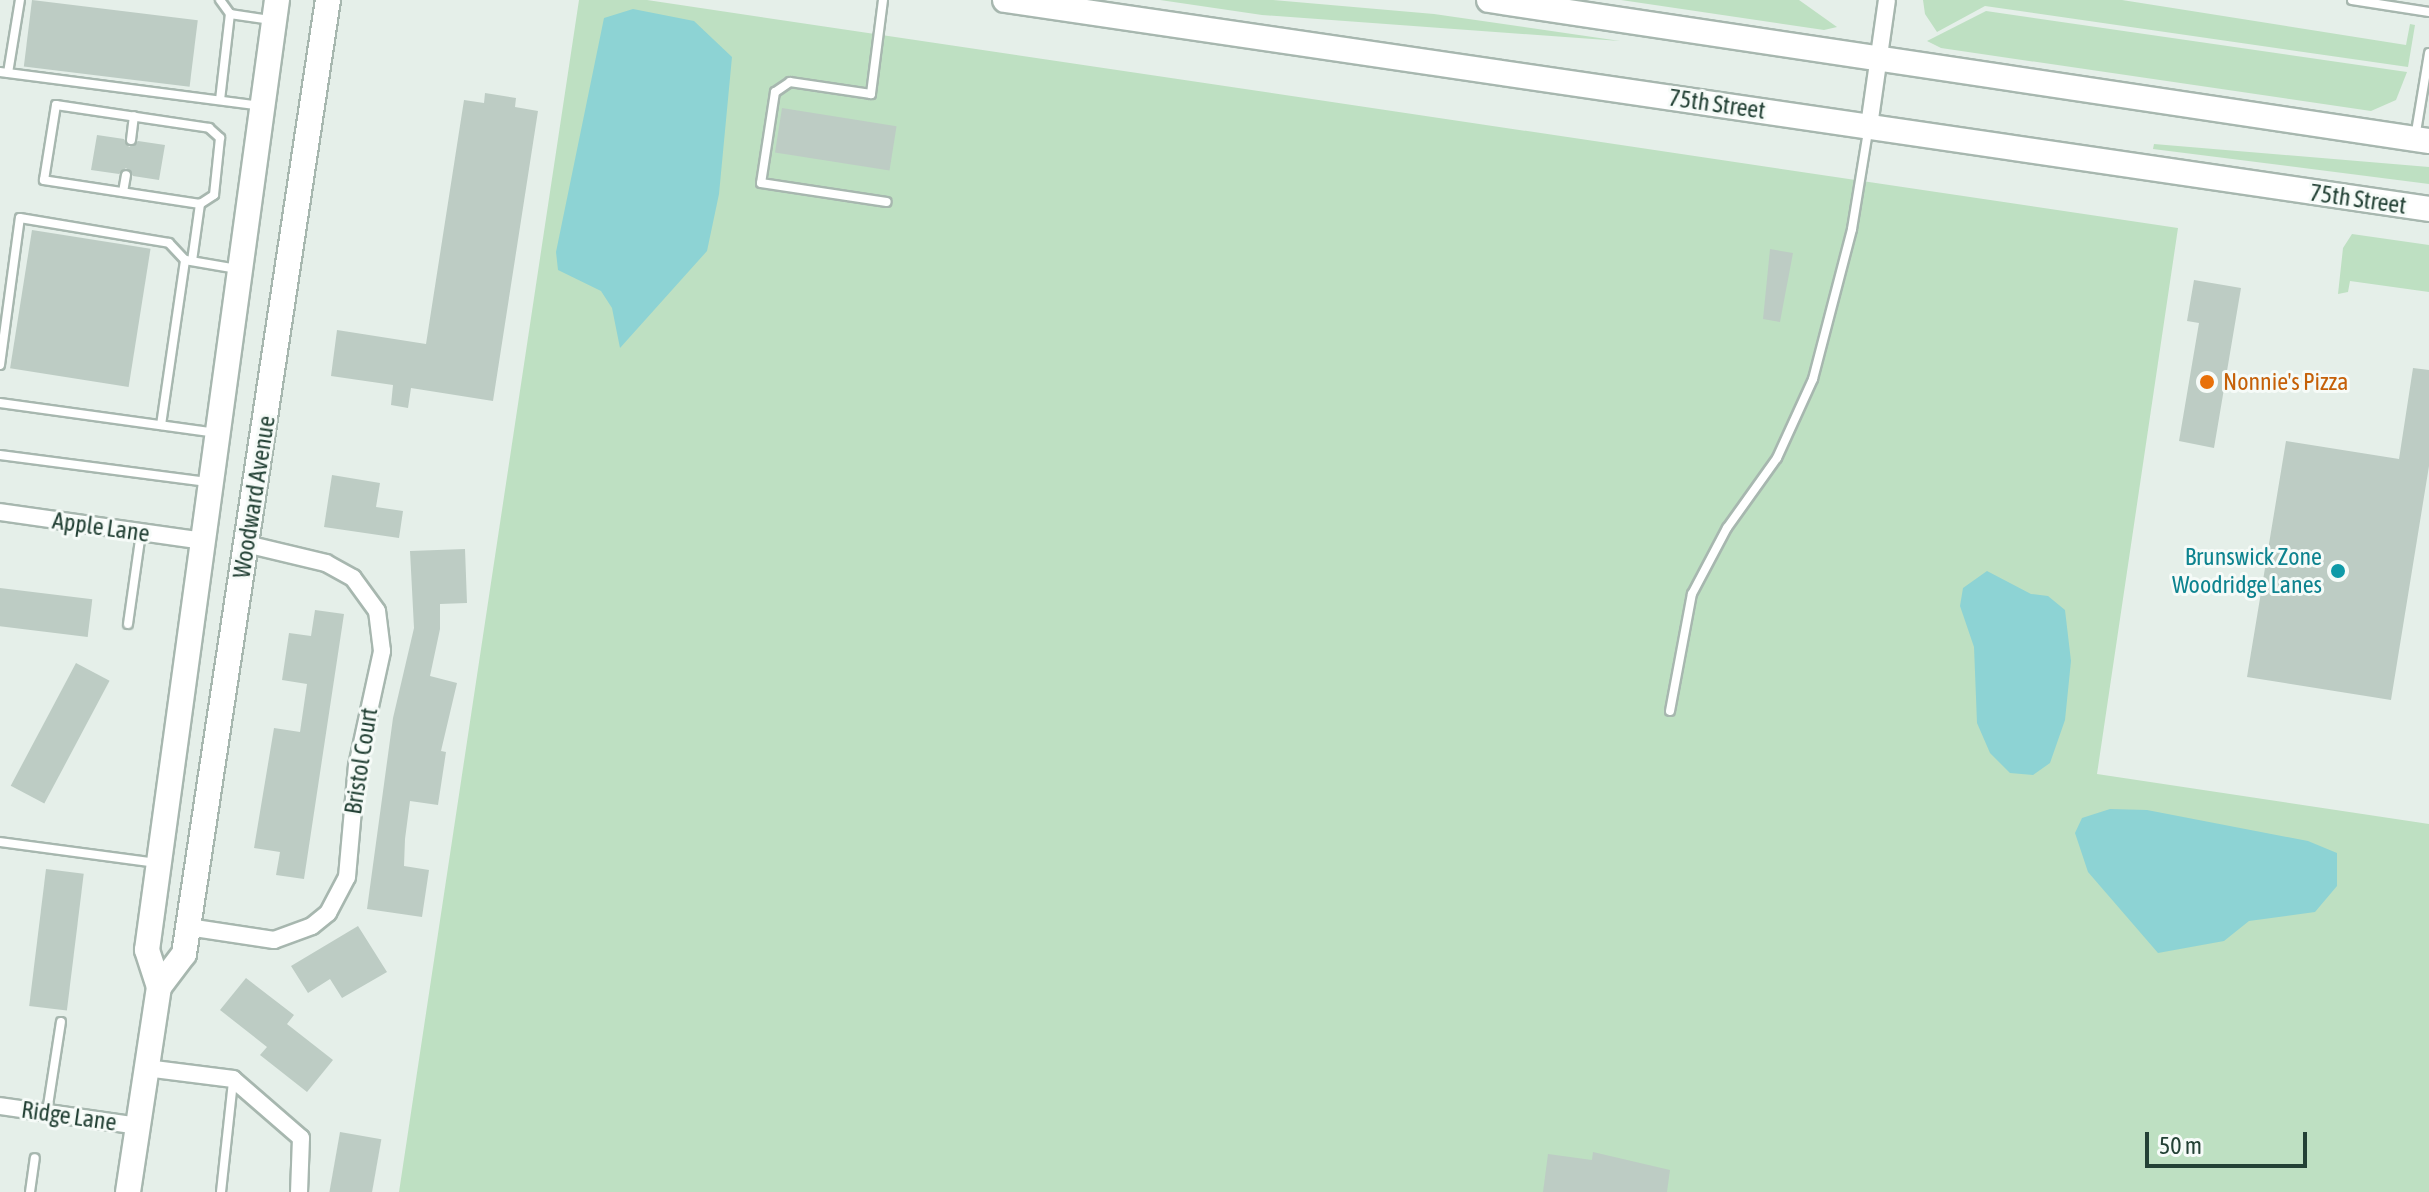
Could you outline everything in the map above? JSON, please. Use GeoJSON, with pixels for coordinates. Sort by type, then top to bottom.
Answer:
{"type":"FeatureCollection","features":[{"type":"Feature","properties":{"kind":"main road","name":"Woodward Avenue"},"geometry":{"type":"LineString","coordinates":[[159,987],[184,954],[328,0]]}},
{"type":"Feature","properties":{"kind":"main road","name":"75th Street"},"geometry":{"type":"LineString","coordinates":[[1005,0],[2429,209]]}},
{"type":"Feature","properties":{"kind":"main road"},"geometry":{"type":"LineString","coordinates":[[1489,0],[2422,140]]}},
{"type":"Feature","properties":{"kind":"main road","name":"Woodward Avenue"},"geometry":{"type":"LineString","coordinates":[[128,1192],[159,987],[147,950],[238,269],[276,10]]}},
{"type":"Feature","properties":{"kind":"street"},"geometry":{"type":"LineString","coordinates":[[1869,126],[1887,0]]}},
{"type":"Feature","properties":{"kind":"street","name":"Apple Lane"},"geometry":{"type":"LineString","coordinates":[[0,512],[203,541]]}},
{"type":"Feature","properties":{"kind":"street","name":"Bristol Court"},"geometry":{"type":"LineString","coordinates":[[188,927],[274,940],[312,926],[340,896],[350,857],[357,766],[382,651],[377,611],[353,578],[326,563],[246,544]]}},
{"type":"Feature","properties":{"kind":"street"},"geometry":{"type":"LineString","coordinates":[[146,1068],[233,1079],[301,1138],[299,1192]]}},
{"type":"Feature","properties":{"kind":"street","name":"Ridge Lane"},"geometry":{"type":"LineString","coordinates":[[0,1106],[138,1126]]}},
{"type":"Feature","properties":{"kind":"lane"},"geometry":{"type":"LineString","coordinates":[[20,0],[4,72],[262,106]]}},
{"type":"Feature","properties":{"kind":"lane"},"geometry":{"type":"LineString","coordinates":[[220,0],[230,14],[220,100]]}},
{"type":"Feature","properties":{"kind":"lane"},"geometry":{"type":"LineString","coordinates":[[883,0],[871,94],[790,82],[775,92],[761,183],[887,202]]}},
{"type":"Feature","properties":{"kind":"lane"},"geometry":{"type":"LineString","coordinates":[[2352,0],[2429,12]]}},
{"type":"Feature","properties":{"kind":"lane"},"geometry":{"type":"LineString","coordinates":[[230,14],[276,10]]}},
{"type":"Feature","properties":{"kind":"lane"},"geometry":{"type":"LineString","coordinates":[[2422,140],[2429,53]]}},
{"type":"Feature","properties":{"kind":"lane"},"geometry":{"type":"LineString","coordinates":[[56,105],[134,116],[209,128],[220,138],[214,195],[200,204],[44,180],[56,105]]}},
{"type":"Feature","properties":{"kind":"lane"},"geometry":{"type":"LineString","coordinates":[[131,140],[134,116]]}},
{"type":"Feature","properties":{"kind":"lane"},"geometry":{"type":"LineString","coordinates":[[1670,711],[1692,594],[1727,528],[1777,458],[1813,379],[1852,229],[1869,126]]}},
{"type":"Feature","properties":{"kind":"lane"},"geometry":{"type":"LineString","coordinates":[[123,192],[126,175]]}},
{"type":"Feature","properties":{"kind":"lane"},"geometry":{"type":"LineString","coordinates":[[161,425],[200,204]]}},
{"type":"Feature","properties":{"kind":"lane"},"geometry":{"type":"LineString","coordinates":[[0,365],[20,218],[169,243],[188,260],[238,269]]}},
{"type":"Feature","properties":{"kind":"lane"},"geometry":{"type":"LineString","coordinates":[[0,403],[216,433]]}},
{"type":"Feature","properties":{"kind":"lane"},"geometry":{"type":"LineString","coordinates":[[0,455],[210,482]]}},
{"type":"Feature","properties":{"kind":"lane"},"geometry":{"type":"LineString","coordinates":[[128,624],[141,532]]}},
{"type":"Feature","properties":{"kind":"lane"},"geometry":{"type":"LineString","coordinates":[[0,842],[160,863]]}},
{"type":"Feature","properties":{"kind":"lane"},"geometry":{"type":"LineString","coordinates":[[47,1113],[61,1022]]}},
{"type":"Feature","properties":{"kind":"lane"},"geometry":{"type":"LineString","coordinates":[[221,1192],[233,1079]]}},
{"type":"Feature","properties":{"kind":"lane"},"geometry":{"type":"LineString","coordinates":[[30,1192],[35,1158]]}},
{"type":"Feature","properties":{"kind":"green space"},"geometry":{"type":"Polygon","coordinates":[[[579,0],[647,0],[2178,228],[2097,774],[2429,824],[2429,1192],[399,1192],[579,0]]]}},
{"type":"Feature","properties":{"kind":"green space"},"geometry":{"type":"Polygon","coordinates":[[[1160,0],[1273,0],[1434,14],[1620,41],[1262,15],[1160,0]]]}},
{"type":"Feature","properties":{"kind":"green space"},"geometry":{"type":"Polygon","coordinates":[[[1621,0],[1799,0],[1837,27],[1824,30],[1621,0]]]}},
{"type":"Feature","properties":{"kind":"green space"},"geometry":{"type":"Polygon","coordinates":[[[1923,0],[2122,0],[2406,45],[2410,24],[2415,25],[2408,67],[1985,6],[1937,32],[1925,14],[1923,0]]]}},
{"type":"Feature","properties":{"kind":"green space"},"geometry":{"type":"Polygon","coordinates":[[[1986,11],[2407,72],[2396,100],[2371,111],[1941,48],[1927,41],[1986,11]]]}},
{"type":"Feature","properties":{"kind":"green space"},"geometry":{"type":"Polygon","coordinates":[[[2154,144],[2429,167],[2429,184],[2153,149],[2154,144]]]}},
{"type":"Feature","properties":{"kind":"green space"},"geometry":{"type":"Polygon","coordinates":[[[2352,234],[2429,245],[2429,292],[2350,281],[2348,292],[2338,294],[2343,248],[2352,234]]]}},
{"type":"Feature","properties":{"kind":"water"},"geometry":{"type":"Polygon","coordinates":[[[633,9],[694,21],[732,57],[719,194],[707,251],[620,348],[612,308],[601,291],[558,270],[556,252],[604,18],[633,9]]]}},
{"type":"Feature","properties":{"kind":"water"},"geometry":{"type":"Polygon","coordinates":[[[1987,571],[2031,594],[2048,596],[2065,610],[2071,661],[2065,720],[2050,763],[2033,775],[2010,773],[1990,753],[1977,723],[1974,647],[1960,606],[1963,588],[1987,571]]]}},
{"type":"Feature","properties":{"kind":"water"},"geometry":{"type":"Polygon","coordinates":[[[2110,809],[2147,810],[2308,841],[2337,853],[2337,886],[2315,912],[2249,921],[2224,941],[2158,953],[2088,872],[2075,833],[2082,818],[2110,809]]]}},
{"type":"Feature","properties":{"kind":"building"},"geometry":{"type":"Polygon","coordinates":[[[32,0],[198,20],[190,87],[24,67],[32,0]]]}},
{"type":"Feature","properties":{"kind":"building"},"geometry":{"type":"Polygon","coordinates":[[[485,93],[516,98],[515,107],[538,111],[493,401],[411,388],[408,408],[391,405],[393,385],[331,376],[337,330],[426,344],[464,100],[484,103],[485,93]]]}},
{"type":"Feature","properties":{"kind":"building"},"geometry":{"type":"Polygon","coordinates":[[[782,108],[897,126],[890,171],[775,152],[782,108]]]}},
{"type":"Feature","properties":{"kind":"building"},"geometry":{"type":"Polygon","coordinates":[[[97,135],[124,139],[129,147],[138,141],[165,145],[159,180],[133,176],[126,168],[119,174],[91,170],[97,135]]]}},
{"type":"Feature","properties":{"kind":"building"},"geometry":{"type":"Polygon","coordinates":[[[32,230],[151,249],[129,387],[10,368],[32,230]]]}},
{"type":"Feature","properties":{"kind":"building"},"geometry":{"type":"Polygon","coordinates":[[[1770,249],[1793,253],[1780,322],[1763,319],[1770,249]]]}},
{"type":"Feature","properties":{"kind":"building","name":"Nonnie's Pizza"},"geometry":{"type":"Polygon","coordinates":[[[2194,280],[2241,288],[2214,448],[2179,441],[2199,323],[2187,321],[2194,280]]]}},
{"type":"Feature","properties":{"kind":"building","name":"Brunswick Zone Woodridge Lanes"},"geometry":{"type":"Polygon","coordinates":[[[2413,368],[2429,370],[2429,466],[2391,700],[2247,677],[2286,441],[2399,459],[2413,368]]]}},
{"type":"Feature","properties":{"kind":"building"},"geometry":{"type":"Polygon","coordinates":[[[332,475],[380,483],[376,507],[403,511],[399,538],[324,527],[332,475]]]}},
{"type":"Feature","properties":{"kind":"building"},"geometry":{"type":"Polygon","coordinates":[[[465,549],[467,603],[440,604],[440,629],[430,676],[457,683],[441,751],[446,752],[438,805],[410,801],[405,839],[404,866],[429,870],[422,917],[367,909],[393,718],[414,628],[410,551],[465,549]]]}},
{"type":"Feature","properties":{"kind":"building"},"geometry":{"type":"Polygon","coordinates":[[[0,588],[92,599],[88,637],[0,626],[0,588]]]}},
{"type":"Feature","properties":{"kind":"building"},"geometry":{"type":"Polygon","coordinates":[[[315,610],[344,614],[304,879],[276,875],[280,852],[254,848],[274,728],[300,732],[307,684],[282,680],[289,633],[311,636],[315,610]]]}},
{"type":"Feature","properties":{"kind":"building"},"geometry":{"type":"Polygon","coordinates":[[[76,663],[110,681],[44,804],[11,786],[76,663]]]}},
{"type":"Feature","properties":{"kind":"building"},"geometry":{"type":"Polygon","coordinates":[[[46,869],[84,874],[67,1011],[29,1006],[46,869]]]}},
{"type":"Feature","properties":{"kind":"building"},"geometry":{"type":"Polygon","coordinates":[[[358,926],[387,972],[342,998],[330,979],[308,993],[291,966],[358,926]]]}},
{"type":"Feature","properties":{"kind":"building"},"geometry":{"type":"Polygon","coordinates":[[[246,978],[294,1015],[287,1024],[333,1060],[307,1092],[260,1055],[267,1047],[220,1010],[246,978]]]}},
{"type":"Feature","properties":{"kind":"building"},"geometry":{"type":"Polygon","coordinates":[[[340,1132],[381,1139],[372,1192],[329,1192],[340,1132]]]}},
{"type":"Feature","properties":{"kind":"building"},"geometry":{"type":"Polygon","coordinates":[[[1593,1152],[1670,1170],[1667,1192],[1543,1192],[1548,1154],[1592,1160],[1593,1152]]]}},
{"type":"Feature","properties":{"kind":"place","name":"Nonnie's Pizza"},"geometry":{"type":"Point","coordinates":[2207,382]}},
{"type":"Feature","properties":{"kind":"place","name":"Brunswick Zone Woodridge Lanes"},"geometry":{"type":"Point","coordinates":[2338,571]}}]}
